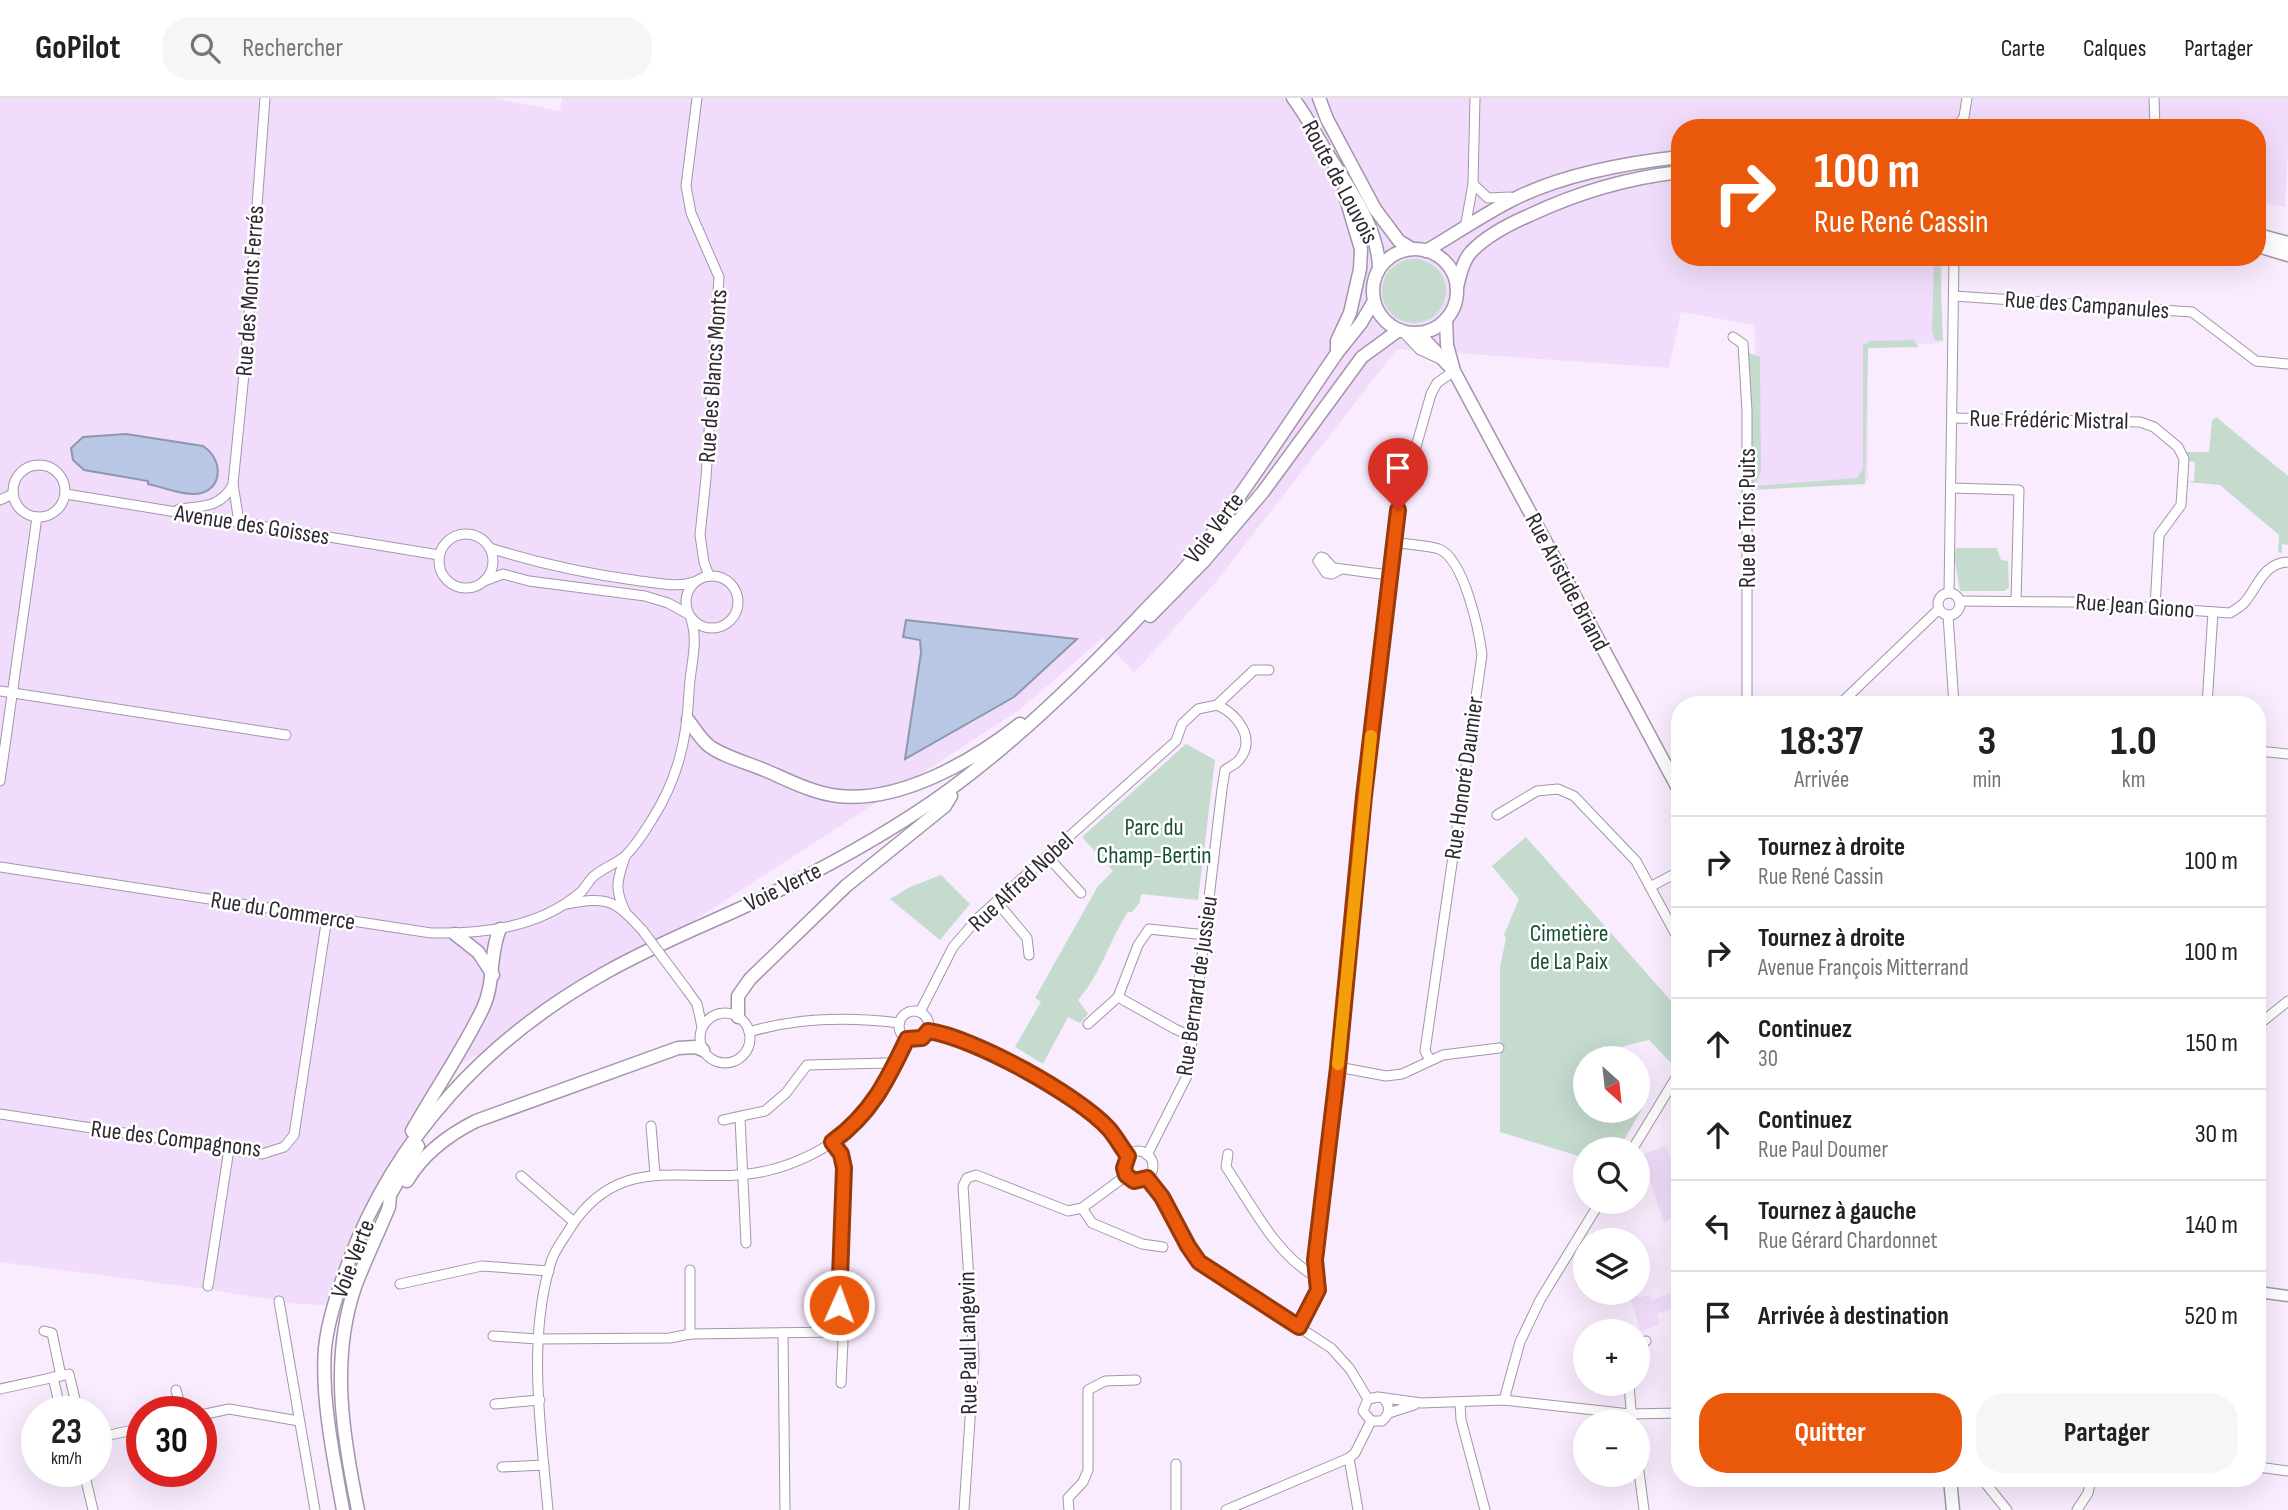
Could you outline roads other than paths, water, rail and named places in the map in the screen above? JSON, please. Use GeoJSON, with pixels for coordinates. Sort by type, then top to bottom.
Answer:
{"type":"FeatureCollection","features":[{"type":"Feature","properties":{"kind":"main road","name":"Route de Louvois"},"geometry":{"type":"LineString","coordinates":[[1293,98],[1368,224],[1379,256],[1379,269]]}},
{"type":"Feature","properties":{"kind":"main road","name":"Route de Louvois"},"geometry":{"type":"LineString","coordinates":[[1319,98],[1327,119],[1375,209],[1399,241],[1412,249]]}},
{"type":"Feature","properties":{"kind":"main road"},"geometry":{"type":"LineString","coordinates":[[1426,251],[1514,198],[1561,181],[1640,161],[1671,158]]}},
{"type":"Feature","properties":{"kind":"main road"},"geometry":{"type":"LineString","coordinates":[[1457,287],[1469,254],[1485,239],[1512,223],[1565,199],[1603,186],[1632,178],[1671,173]]}},
{"type":"Feature","properties":{"kind":"main road"},"geometry":{"type":"LineString","coordinates":[[1337,353],[1337,341],[1350,313],[1360,269],[1361,249],[1354,220],[1343,193],[1347,185]]}},
{"type":"Feature","properties":{"kind":"main road"},"geometry":{"type":"LineString","coordinates":[[2266,237],[2288,243]]}},
{"type":"Feature","properties":{"kind":"main road"},"geometry":{"type":"LineString","coordinates":[[2266,248],[2288,255]]}},
{"type":"Feature","properties":{"kind":"main road"},"geometry":{"type":"LineString","coordinates":[[1412,249],[1426,251],[1447,264],[1454,274],[1457,298],[1447,319],[1438,326],[1418,333],[1401,331],[1388,324],[1374,301],[1373,290],[1379,269],[1399,252],[1412,249]]}},
{"type":"Feature","properties":{"kind":"main road","name":"Voie Verte"},"geometry":{"type":"LineString","coordinates":[[343,1510],[327,1409],[325,1347],[338,1290],[364,1223],[399,1159],[451,1093],[529,1020],[606,971],[786,887],[861,847],[971,773],[1018,736],[1058,699],[1194,557],[1374,301]]}},
{"type":"Feature","properties":{"kind":"main road","name":"Rue Aristide Briand"},"geometry":{"type":"LineString","coordinates":[[1447,319],[1447,345],[1454,371],[1671,775]]}},
{"type":"Feature","properties":{"kind":"main road","name":"Voie Verte"},"geometry":{"type":"LineString","coordinates":[[358,1510],[341,1401],[342,1345],[355,1288],[389,1207],[390,1195],[412,1156],[463,1089],[502,1049],[542,1017],[583,990],[792,891],[852,858],[951,796],[1022,742],[1072,696],[1178,588],[1263,492],[1362,358],[1401,331]]}},
{"type":"Feature","properties":{"kind":"main road","name":"Rue Aristide Briand"},"geometry":{"type":"LineString","coordinates":[[1418,333],[1454,371]]}},
{"type":"Feature","properties":{"kind":"main road"},"geometry":{"type":"LineString","coordinates":[[688,720],[710,747],[812,790],[837,796],[863,797],[891,792],[970,757],[1009,733],[1043,706],[1058,699]]}},
{"type":"Feature","properties":{"kind":"main road"},"geometry":{"type":"LineString","coordinates":[[738,1017],[738,996],[750,979],[846,886],[946,806],[951,796]]}},
{"type":"Feature","properties":{"kind":"main road"},"geometry":{"type":"LineString","coordinates":[[399,1159],[413,1129],[484,1006],[493,975],[496,938],[500,929]]}},
{"type":"Feature","properties":{"kind":"main road"},"geometry":{"type":"LineString","coordinates":[[456,934],[478,952],[493,975]]}},
{"type":"Feature","properties":{"kind":"main road"},"geometry":{"type":"LineString","coordinates":[[389,1207],[412,1171],[432,1149],[458,1130],[476,1121],[678,1048],[696,1047],[702,1050]]}},
{"type":"Feature","properties":{"kind":"main road"},"geometry":{"type":"LineString","coordinates":[[1951,1487],[1953,1510]]}},
{"type":"Feature","properties":{"kind":"street","name":"Rue des Monts Ferrés"},"geometry":{"type":"LineString","coordinates":[[239,522],[233,484],[246,354],[265,98]]}},
{"type":"Feature","properties":{"kind":"street","name":"Rue des Blancs Monts"},"geometry":{"type":"LineString","coordinates":[[697,98],[686,186],[691,214],[719,277],[700,535],[709,576]]}},
{"type":"Feature","properties":{"kind":"street"},"geometry":{"type":"LineString","coordinates":[[1465,229],[1472,184],[1475,98]]}},
{"type":"Feature","properties":{"kind":"street"},"geometry":{"type":"LineString","coordinates":[[1964,117],[1967,98]]}},
{"type":"Feature","properties":{"kind":"street"},"geometry":{"type":"LineString","coordinates":[[2154,98],[2155,119]]}},
{"type":"Feature","properties":{"kind":"street"},"geometry":{"type":"LineString","coordinates":[[1472,184],[1488,198],[1505,199],[1561,181]]}},
{"type":"Feature","properties":{"kind":"street"},"geometry":{"type":"LineString","coordinates":[[1950,593],[1954,266]]}},
{"type":"Feature","properties":{"kind":"street","name":"Rue des Campanules"},"geometry":{"type":"LineString","coordinates":[[1954,296],[2192,312],[2256,361],[2288,364]]}},
{"type":"Feature","properties":{"kind":"street"},"geometry":{"type":"LineString","coordinates":[[1401,331],[1420,350],[1440,359]]}},
{"type":"Feature","properties":{"kind":"street","name":"Rue de Trois Puits"},"geometry":{"type":"LineString","coordinates":[[1733,337],[1743,344],[1747,411],[1748,696]]}},
{"type":"Feature","properties":{"kind":"street"},"geometry":{"type":"LineString","coordinates":[[1299,1327],[1318,1290],[1315,1260],[1398,510],[1431,394],[1437,383],[1454,371]]}},
{"type":"Feature","properties":{"kind":"street","name":"Rue Frédéric Mistral"},"geometry":{"type":"LineString","coordinates":[[1952,418],[2140,422],[2154,426],[2178,447],[2184,459],[2181,505],[2159,535],[2155,608]]}},
{"type":"Feature","properties":{"kind":"street"},"geometry":{"type":"LineString","coordinates":[[39,464],[56,470],[62,477],[66,494],[58,510],[51,515],[37,517],[24,512],[13,494],[14,485],[23,470],[39,464]]}},
{"type":"Feature","properties":{"kind":"street"},"geometry":{"type":"LineString","coordinates":[[167,510],[215,504],[226,497],[233,484]]}},
{"type":"Feature","properties":{"kind":"street"},"geometry":{"type":"LineString","coordinates":[[1951,488],[2020,490],[2016,601]]}},
{"type":"Feature","properties":{"kind":"street"},"geometry":{"type":"LineString","coordinates":[[0,500],[13,494]]}},
{"type":"Feature","properties":{"kind":"street","name":"Avenue des Goisses"},"geometry":{"type":"LineString","coordinates":[[66,494],[439,555]]}},
{"type":"Feature","properties":{"kind":"street"},"geometry":{"type":"LineString","coordinates":[[0,781],[37,517]]}},
{"type":"Feature","properties":{"kind":"street"},"geometry":{"type":"LineString","coordinates":[[695,647],[712,629],[728,624],[737,610],[734,588],[729,582],[716,576],[669,586],[617,578],[544,565],[490,548],[481,538],[465,533],[448,540],[439,555],[440,570],[449,583],[470,588],[503,575],[645,596],[668,603],[689,616],[696,624],[712,629]]}},
{"type":"Feature","properties":{"kind":"street","name":"Rue Honoré Daumier"},"geometry":{"type":"LineString","coordinates":[[1395,542],[1439,550],[1451,557],[1479,628],[1482,655],[1425,1051],[1430,1060]]}},
{"type":"Feature","properties":{"kind":"street"},"geometry":{"type":"LineString","coordinates":[[484,581],[493,566],[490,548]]}},
{"type":"Feature","properties":{"kind":"street","name":"Rue Jean Giono"},"geometry":{"type":"LineString","coordinates":[[1959,601],[2074,602],[2230,613],[2243,605],[2264,572],[2279,563],[2288,562]]}},
{"type":"Feature","properties":{"kind":"street"},"geometry":{"type":"LineString","coordinates":[[1341,569],[1390,575]]}},
{"type":"Feature","properties":{"kind":"street"},"geometry":{"type":"LineString","coordinates":[[694,582],[685,601],[694,628],[695,647],[683,749],[667,795],[642,835],[625,857],[595,874],[589,884],[589,890],[601,900],[625,912],[643,931],[697,1004],[702,1027]]}},
{"type":"Feature","properties":{"kind":"street"},"geometry":{"type":"LineString","coordinates":[[1950,593],[1959,601],[1958,611],[1948,615],[1939,609],[1938,603],[1940,597],[1950,593]]}},
{"type":"Feature","properties":{"kind":"street"},"geometry":{"type":"LineString","coordinates":[[1848,696],[1939,609]]}},
{"type":"Feature","properties":{"kind":"street"},"geometry":{"type":"LineString","coordinates":[[2208,696],[2213,612]]}},
{"type":"Feature","properties":{"kind":"street"},"geometry":{"type":"LineString","coordinates":[[1948,615],[1953,696]]}},
{"type":"Feature","properties":{"kind":"street"},"geometry":{"type":"LineString","coordinates":[[1217,705],[1254,670],[1269,670]]}},
{"type":"Feature","properties":{"kind":"street"},"geometry":{"type":"LineString","coordinates":[[0,691],[286,735]]}},
{"type":"Feature","properties":{"kind":"street","name":"Rue Alfred Nobel"},"geometry":{"type":"LineString","coordinates":[[920,1012],[953,947],[979,917],[1176,741],[1182,724],[1198,709],[1217,705]]}},
{"type":"Feature","properties":{"kind":"street","name":"Rue Bernard de Jussieu"},"geometry":{"type":"LineString","coordinates":[[1147,1154],[1188,1073],[1225,770],[1240,759],[1246,743],[1243,727],[1231,711],[1217,705]]}},
{"type":"Feature","properties":{"kind":"street"},"geometry":{"type":"LineString","coordinates":[[2266,752],[2288,754]]}},
{"type":"Feature","properties":{"kind":"street"},"geometry":{"type":"LineString","coordinates":[[1497,815],[1537,791],[1558,789],[1574,796],[1636,861],[1671,926]]}},
{"type":"Feature","properties":{"kind":"street"},"geometry":{"type":"LineString","coordinates":[[1047,856],[1081,893]]}},
{"type":"Feature","properties":{"kind":"street"},"geometry":{"type":"LineString","coordinates":[[601,900],[613,897],[625,857]]}},
{"type":"Feature","properties":{"kind":"street","name":"Rue du Commerce"},"geometry":{"type":"LineString","coordinates":[[0,867],[327,918],[456,934],[500,929],[534,920],[562,905],[589,884]]}},
{"type":"Feature","properties":{"kind":"street"},"geometry":{"type":"LineString","coordinates":[[601,872],[611,874],[625,912]]}},
{"type":"Feature","properties":{"kind":"street"},"geometry":{"type":"LineString","coordinates":[[1650,887],[1671,876]]}},
{"type":"Feature","properties":{"kind":"street","name":"Rue du Commerce"},"geometry":{"type":"LineString","coordinates":[[562,905],[601,900]]}},
{"type":"Feature","properties":{"kind":"street"},"geometry":{"type":"LineString","coordinates":[[997,902],[1027,938],[1029,955]]}},
{"type":"Feature","properties":{"kind":"street","name":"Rue des Compagnons"},"geometry":{"type":"LineString","coordinates":[[0,1114],[262,1154],[284,1147],[294,1135],[327,918]]}},
{"type":"Feature","properties":{"kind":"street"},"geometry":{"type":"LineString","coordinates":[[1088,1024],[1118,997],[1127,980],[1138,945],[1149,929],[1206,935]]}},
{"type":"Feature","properties":{"kind":"street"},"geometry":{"type":"LineString","coordinates":[[1118,997],[1193,1037]]}},
{"type":"Feature","properties":{"kind":"street"},"geometry":{"type":"LineString","coordinates":[[2266,1019],[2288,1001]]}},
{"type":"Feature","properties":{"kind":"street"},"geometry":{"type":"LineString","coordinates":[[697,1004],[719,1014],[738,1017],[749,1031],[750,1039],[745,1053],[733,1062],[719,1063],[702,1050],[702,1027],[719,1014]]}},
{"type":"Feature","properties":{"kind":"street"},"geometry":{"type":"LineString","coordinates":[[906,1012],[920,1012],[928,1022],[928,1031],[922,1038],[907,1039],[900,1033],[899,1023],[906,1012]]}},
{"type":"Feature","properties":{"kind":"street"},"geometry":{"type":"LineString","coordinates":[[749,1031],[804,1022],[852,1020],[899,1023]]}},
{"type":"Feature","properties":{"kind":"street"},"geometry":{"type":"LineString","coordinates":[[928,1031],[940,1032],[979,1047],[1072,1098],[1108,1129],[1128,1156]]}},
{"type":"Feature","properties":{"kind":"street"},"geometry":{"type":"LineString","coordinates":[[548,1510],[538,1339],[551,1259],[574,1222],[610,1188],[655,1174],[743,1174],[765,1171],[793,1163],[832,1142],[853,1127],[875,1101],[907,1039]]}},
{"type":"Feature","properties":{"kind":"street"},"geometry":{"type":"LineString","coordinates":[[1338,1067],[1386,1076],[1402,1074],[1443,1055],[1499,1048]]}},
{"type":"Feature","properties":{"kind":"street"},"geometry":{"type":"LineString","coordinates":[[723,1120],[765,1111],[786,1094],[807,1065],[887,1063],[894,1066]]}},
{"type":"Feature","properties":{"kind":"street"},"geometry":{"type":"LineString","coordinates":[[1640,1137],[1671,1086]]}},
{"type":"Feature","properties":{"kind":"street"},"geometry":{"type":"LineString","coordinates":[[740,1118],[746,1243]]}},
{"type":"Feature","properties":{"kind":"street"},"geometry":{"type":"LineString","coordinates":[[651,1126],[655,1174]]}},
{"type":"Feature","properties":{"kind":"street"},"geometry":{"type":"LineString","coordinates":[[832,1142],[841,1154],[844,1168],[839,1332],[843,1342],[841,1383]]}},
{"type":"Feature","properties":{"kind":"street"},"geometry":{"type":"LineString","coordinates":[[208,1286],[229,1149]]}},
{"type":"Feature","properties":{"kind":"street"},"geometry":{"type":"LineString","coordinates":[[1128,1156],[1139,1152],[1147,1154],[1153,1166],[1147,1178]]}},
{"type":"Feature","properties":{"kind":"street"},"geometry":{"type":"LineString","coordinates":[[1228,1154],[1226,1167],[1285,1254],[1298,1267],[1316,1277]]}},
{"type":"Feature","properties":{"kind":"street"},"geometry":{"type":"LineString","coordinates":[[1128,1156],[1124,1168],[1126,1175],[1134,1181],[1147,1178]]}},
{"type":"Feature","properties":{"kind":"street","name":"Rue Paul Langevin"},"geometry":{"type":"LineString","coordinates":[[964,1510],[974,1359],[963,1186],[967,1178],[976,1175],[1068,1212],[1082,1208]]}},
{"type":"Feature","properties":{"kind":"street"},"geometry":{"type":"LineString","coordinates":[[1126,1175],[1082,1208],[1092,1223],[1142,1244],[1163,1247]]}},
{"type":"Feature","properties":{"kind":"street"},"geometry":{"type":"LineString","coordinates":[[521,1177],[574,1222]]}},
{"type":"Feature","properties":{"kind":"street"},"geometry":{"type":"LineString","coordinates":[[1147,1178],[1162,1197],[1199,1262],[1331,1348],[1350,1369],[1368,1399]]}},
{"type":"Feature","properties":{"kind":"street"},"geometry":{"type":"LineString","coordinates":[[1504,1400],[1520,1342],[1540,1300],[1593,1214]]}},
{"type":"Feature","properties":{"kind":"street"},"geometry":{"type":"LineString","coordinates":[[400,1284],[482,1266],[549,1271]]}},
{"type":"Feature","properties":{"kind":"street"},"geometry":{"type":"LineString","coordinates":[[690,1269],[690,1334]]}},
{"type":"Feature","properties":{"kind":"street"},"geometry":{"type":"LineString","coordinates":[[2266,1294],[2288,1296]]}},
{"type":"Feature","properties":{"kind":"street"},"geometry":{"type":"LineString","coordinates":[[279,1301],[315,1510]]}},
{"type":"Feature","properties":{"kind":"street"},"geometry":{"type":"LineString","coordinates":[[44,1331],[52,1333],[59,1396]]}},
{"type":"Feature","properties":{"kind":"street"},"geometry":{"type":"LineString","coordinates":[[493,1336],[538,1339],[670,1338],[690,1334],[839,1332]]}},
{"type":"Feature","properties":{"kind":"street"},"geometry":{"type":"LineString","coordinates":[[783,1334],[785,1510]]}},
{"type":"Feature","properties":{"kind":"street"},"geometry":{"type":"LineString","coordinates":[[0,1389],[69,1374],[74,1396]]}},
{"type":"Feature","properties":{"kind":"street"},"geometry":{"type":"LineString","coordinates":[[1069,1510],[1068,1498],[1083,1482],[1088,1470],[1088,1390],[1105,1381],[1136,1380]]}},
{"type":"Feature","properties":{"kind":"street"},"geometry":{"type":"LineString","coordinates":[[176,1390],[178,1396]]}},
{"type":"Feature","properties":{"kind":"street"},"geometry":{"type":"LineString","coordinates":[[1371,1422],[1363,1411],[1364,1405],[1368,1399],[1378,1397],[1421,1403],[1504,1400],[1573,1410]]}},
{"type":"Feature","properties":{"kind":"street"},"geometry":{"type":"LineString","coordinates":[[1383,1398],[1389,1407],[1389,1413]]}},
{"type":"Feature","properties":{"kind":"street"},"geometry":{"type":"LineString","coordinates":[[495,1404],[540,1400]]}},
{"type":"Feature","properties":{"kind":"street"},"geometry":{"type":"LineString","coordinates":[[1460,1402],[1461,1420],[1485,1510]]}},
{"type":"Feature","properties":{"kind":"street"},"geometry":{"type":"LineString","coordinates":[[1371,1422],[1382,1421],[1389,1413],[1421,1403]]}},
{"type":"Feature","properties":{"kind":"street"},"geometry":{"type":"LineString","coordinates":[[217,1412],[229,1409],[299,1421]]}},
{"type":"Feature","properties":{"kind":"street"},"geometry":{"type":"LineString","coordinates":[[1650,1417],[1671,1414]]}},
{"type":"Feature","properties":{"kind":"street"},"geometry":{"type":"LineString","coordinates":[[1226,1510],[1349,1458],[1355,1453],[1371,1422]]}},
{"type":"Feature","properties":{"kind":"street"},"geometry":{"type":"LineString","coordinates":[[1349,1458],[1358,1510]]}},
{"type":"Feature","properties":{"kind":"street"},"geometry":{"type":"LineString","coordinates":[[1176,1464],[1176,1510]]}},
{"type":"Feature","properties":{"kind":"street"},"geometry":{"type":"LineString","coordinates":[[502,1467],[544,1465]]}},
{"type":"Feature","properties":{"kind":"street"},"geometry":{"type":"LineString","coordinates":[[2266,1468],[2288,1471]]}},
{"type":"Feature","properties":{"kind":"street"},"geometry":{"type":"LineString","coordinates":[[88,1487],[93,1510]]}},
{"type":"Feature","properties":{"kind":"street"},"geometry":{"type":"LineString","coordinates":[[1641,1487],[1644,1510]]}},
{"type":"Feature","properties":{"kind":"street"},"geometry":{"type":"LineString","coordinates":[[1988,1487],[2007,1510]]}},
{"type":"Feature","properties":{"kind":"street"},"geometry":{"type":"LineString","coordinates":[[2077,1510],[2089,1487]]}},
{"type":"Feature","properties":{"kind":"water"},"geometry":{"type":"Polygon","coordinates":[[[126,434],[203,446],[215,459],[218,475],[215,483],[203,493],[182,493],[148,484],[148,481],[84,470],[73,460],[71,448],[83,437],[126,434]]]}},
{"type":"Feature","properties":{"kind":"water"},"geometry":{"type":"Polygon","coordinates":[[[906,620],[1077,639],[1014,697],[905,759],[921,653],[920,640],[903,637],[906,620]]]}},
{"type":"Feature","properties":{"kind":"park label","name":"Parc du Champ-Bertin"},"geometry":{"type":"Point","coordinates":[1154,841]}},
{"type":"Feature","properties":{"kind":"park label","name":"Cimetière de La Paix"},"geometry":{"type":"Point","coordinates":[1569,947]}}]}
